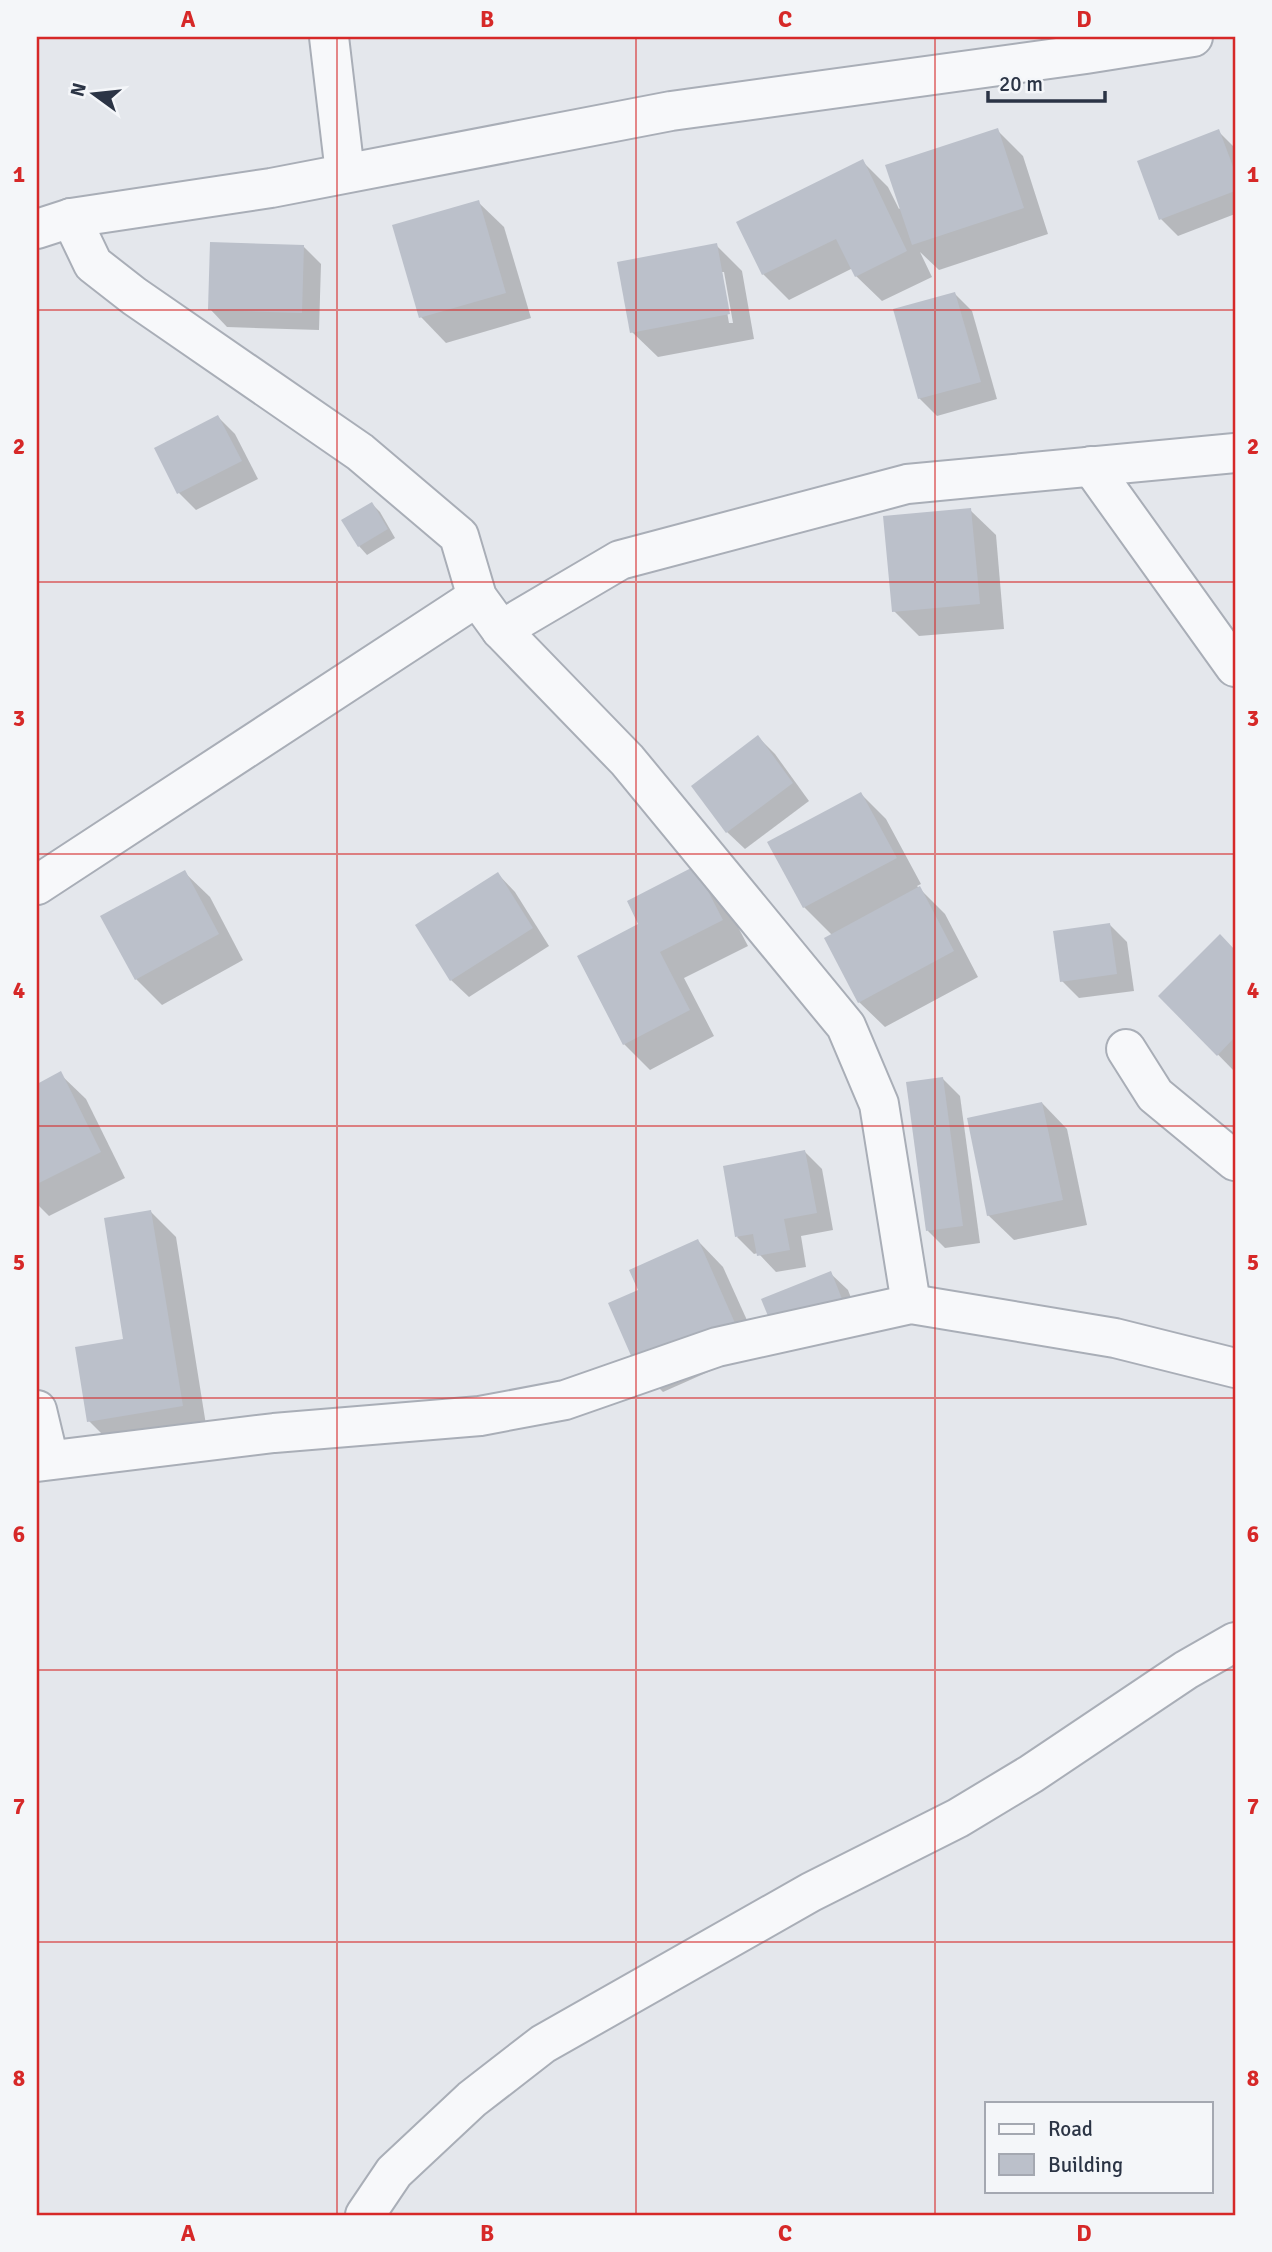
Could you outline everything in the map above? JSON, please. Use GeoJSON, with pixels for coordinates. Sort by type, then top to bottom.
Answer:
{"type":"FeatureCollection","features":[{"type":"Feature","properties":{"kind":"street"},"geometry":{"type":"LineString","coordinates":[[329,37],[345,173]]}},
{"type":"Feature","properties":{"kind":"street"},"geometry":{"type":"LineString","coordinates":[[54,224],[271,188],[671,111],[1193,37]]}},
{"type":"Feature","properties":{"kind":"street"},"geometry":{"type":"LineString","coordinates":[[54,224],[93,264],[134,296],[360,452],[459,536],[477,597],[501,630],[627,760],[846,1026],[879,1104],[911,1304]]}},
{"type":"Feature","properties":{"kind":"street"},"geometry":{"type":"LineString","coordinates":[[501,630],[620,560],[907,484],[1235,453]]}},
{"type":"Feature","properties":{"kind":"street"},"geometry":{"type":"LineString","coordinates":[[1091,466],[1235,667]]}},
{"type":"Feature","properties":{"kind":"street"},"geometry":{"type":"LineString","coordinates":[[37,885],[477,597]]}},
{"type":"Feature","properties":{"kind":"street"},"geometry":{"type":"LineString","coordinates":[[1126,1049],[1155,1095],[1235,1161]]}},
{"type":"Feature","properties":{"kind":"street"},"geometry":{"type":"LineString","coordinates":[[37,1410],[43,1461],[274,1433],[480,1416],[565,1400],[717,1347],[911,1304],[1115,1338],[1235,1368]]}},
{"type":"Feature","properties":{"kind":"street"},"geometry":{"type":"LineString","coordinates":[[365,2215],[394,2172],[472,2099],[543,2045],[811,1892],[958,1818],[1031,1774],[1186,1670],[1235,1642]]}},
{"type":"Feature","properties":{"kind":"building"},"geometry":{"type":"Polygon","coordinates":[[[998,128],[1024,208],[912,245],[885,165],[998,128]]]}},
{"type":"Feature","properties":{"kind":"building"},"geometry":{"type":"Polygon","coordinates":[[[1219,129],[1235,172],[1235,191],[1159,220],[1137,161],[1219,129]]]}},
{"type":"Feature","properties":{"kind":"building"},"geometry":{"type":"Polygon","coordinates":[[[863,159],[907,251],[855,277],[836,239],[762,275],[736,222],[863,159]]]}},
{"type":"Feature","properties":{"kind":"building"},"geometry":{"type":"Polygon","coordinates":[[[479,200],[506,293],[419,318],[392,225],[479,200]]]}},
{"type":"Feature","properties":{"kind":"building"},"geometry":{"type":"Polygon","coordinates":[[[210,242],[304,245],[302,313],[208,310],[210,242]]]}},
{"type":"Feature","properties":{"kind":"building"},"geometry":{"type":"Polygon","coordinates":[[[717,243],[730,314],[630,333],[617,262],[717,243]]]}},
{"type":"Feature","properties":{"kind":"building"},"geometry":{"type":"Polygon","coordinates":[[[955,292],[981,382],[918,399],[893,309],[955,292]]]}},
{"type":"Feature","properties":{"kind":"building"},"geometry":{"type":"Polygon","coordinates":[[[218,415],[242,461],[177,494],[154,448],[218,415]]]}},
{"type":"Feature","properties":{"kind":"building"},"geometry":{"type":"Polygon","coordinates":[[[372,502],[388,529],[358,547],[341,520],[372,502]]]}},
{"type":"Feature","properties":{"kind":"building"},"geometry":{"type":"Polygon","coordinates":[[[971,508],[980,604],[892,612],[883,516],[971,508]]]}},
{"type":"Feature","properties":{"kind":"building"},"geometry":{"type":"Polygon","coordinates":[[[758,735],[793,783],[726,833],[691,786],[758,735]]]}},
{"type":"Feature","properties":{"kind":"building"},"geometry":{"type":"Polygon","coordinates":[[[861,792],[897,858],[803,908],[767,842],[861,792]]]}},
{"type":"Feature","properties":{"kind":"building"},"geometry":{"type":"Polygon","coordinates":[[[695,866],[723,920],[660,952],[690,1010],[623,1045],[577,956],[638,924],[627,901],[695,866]]]}},
{"type":"Feature","properties":{"kind":"building"},"geometry":{"type":"Polygon","coordinates":[[[185,870],[219,934],[135,980],[100,916],[185,870]]]}},
{"type":"Feature","properties":{"kind":"building"},"geometry":{"type":"Polygon","coordinates":[[[498,872],[533,928],[450,981],[415,925],[498,872]]]}},
{"type":"Feature","properties":{"kind":"building"},"geometry":{"type":"Polygon","coordinates":[[[920,886],[954,951],[858,1003],[824,938],[920,886]]]}},
{"type":"Feature","properties":{"kind":"building"},"geometry":{"type":"Polygon","coordinates":[[[1110,923],[1117,974],[1060,982],[1053,931],[1110,923]]]}},
{"type":"Feature","properties":{"kind":"building"},"geometry":{"type":"Polygon","coordinates":[[[1220,934],[1235,950],[1235,1037],[1217,1056],[1158,996],[1220,934]]]}},
{"type":"Feature","properties":{"kind":"building"},"geometry":{"type":"Polygon","coordinates":[[[61,1071],[101,1152],[37,1184],[37,1084],[61,1071]]]}},
{"type":"Feature","properties":{"kind":"building"},"geometry":{"type":"Polygon","coordinates":[[[943,1077],[963,1226],[926,1231],[906,1082],[943,1077]]]}},
{"type":"Feature","properties":{"kind":"building"},"geometry":{"type":"Polygon","coordinates":[[[1042,1102],[1063,1200],[987,1216],[967,1118],[1042,1102]]]}},
{"type":"Feature","properties":{"kind":"building"},"geometry":{"type":"Polygon","coordinates":[[[805,1150],[817,1213],[784,1219],[790,1250],[757,1256],[753,1234],[735,1237],[723,1166],[805,1150]]]}},
{"type":"Feature","properties":{"kind":"building"},"geometry":{"type":"Polygon","coordinates":[[[151,1210],[183,1406],[87,1422],[75,1347],[123,1339],[104,1218],[151,1210]]]}},
{"type":"Feature","properties":{"kind":"building"},"geometry":{"type":"Polygon","coordinates":[[[698,1239],[735,1323],[636,1367],[608,1303],[638,1290],[629,1270],[698,1239]]]}},
{"type":"Feature","properties":{"kind":"building"},"geometry":{"type":"Polygon","coordinates":[[[831,1271],[842,1299],[773,1328],[761,1299],[831,1271]]]}}]}
